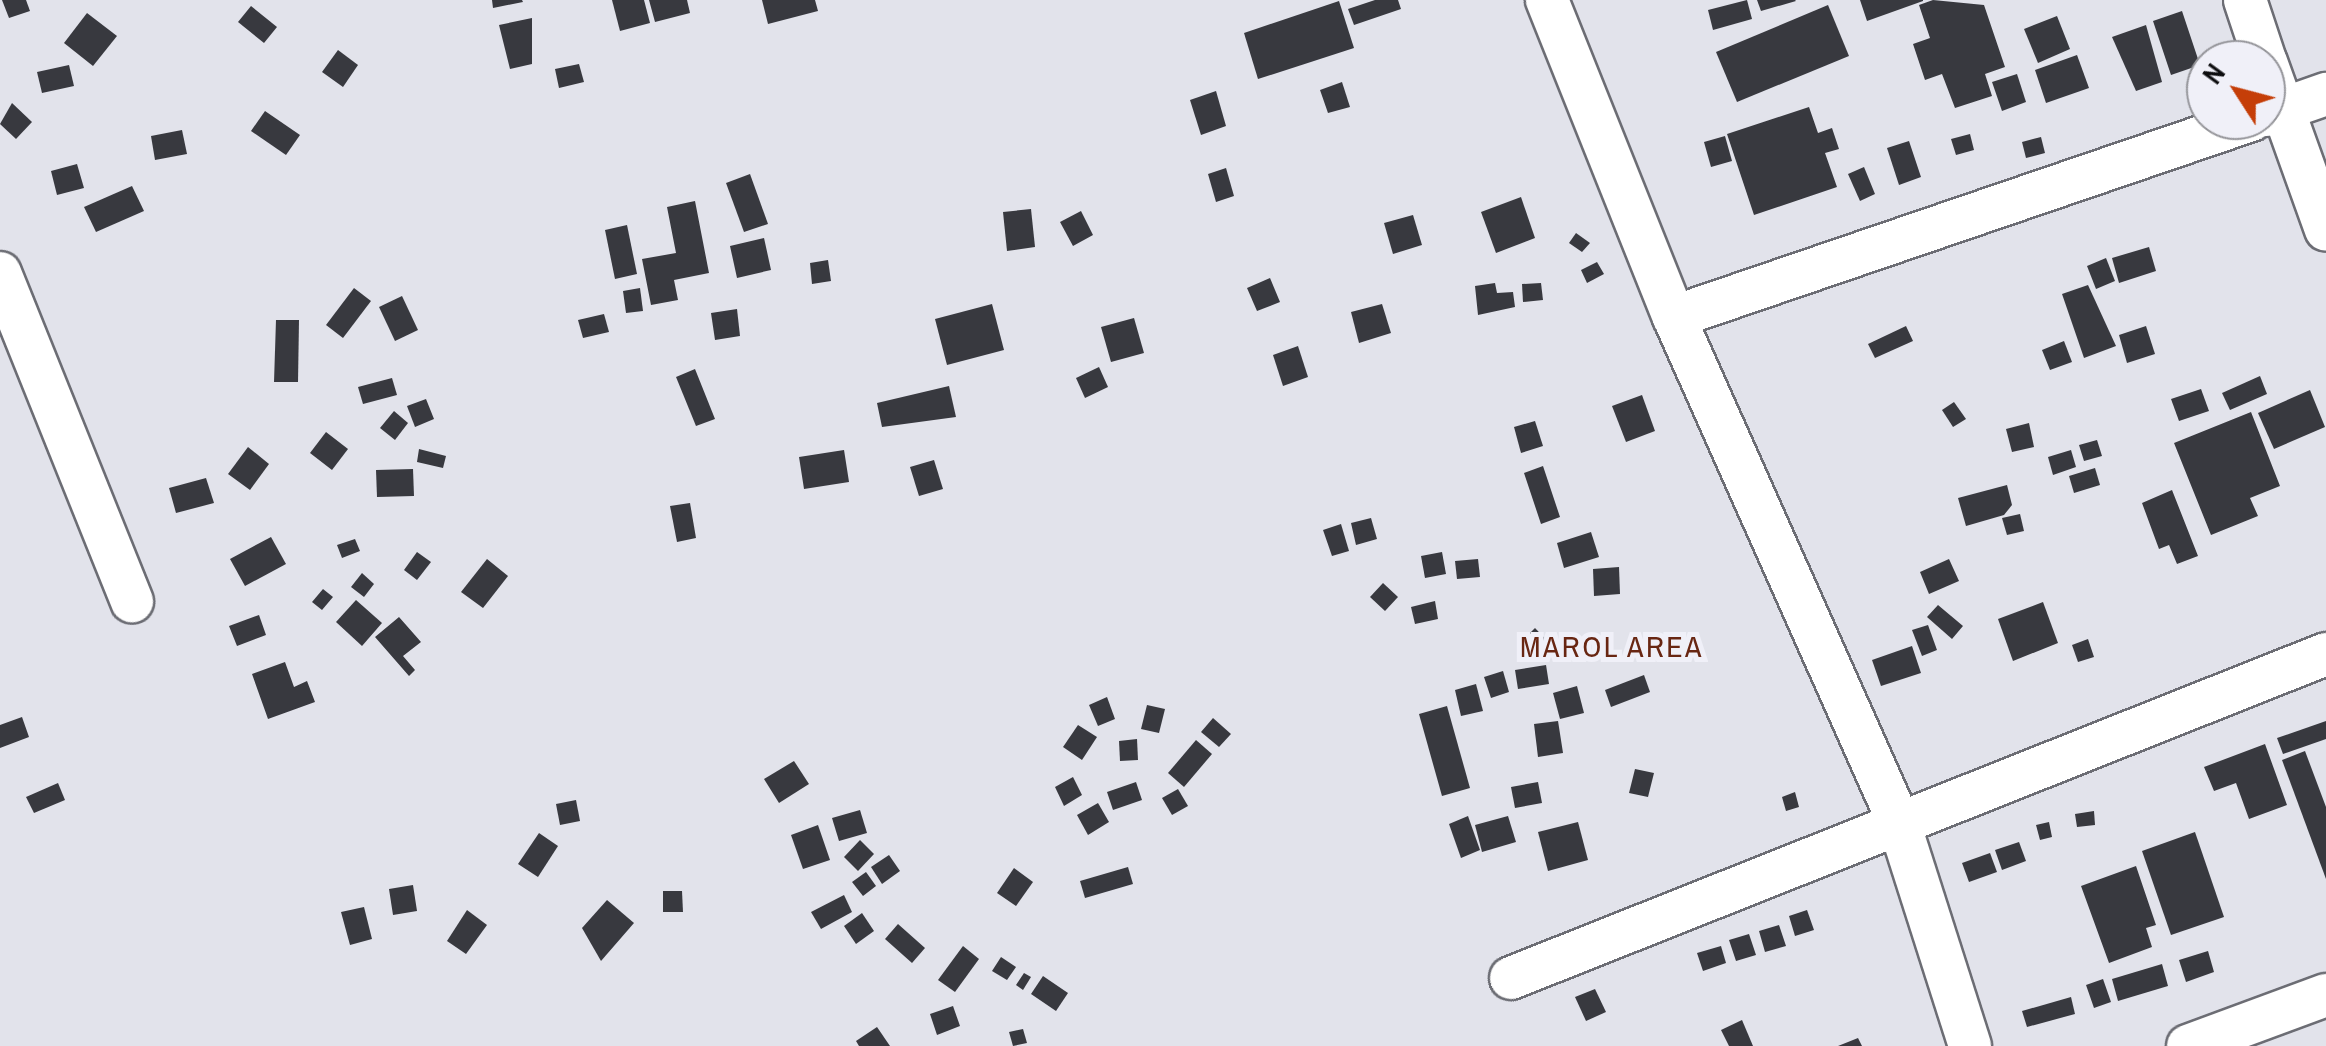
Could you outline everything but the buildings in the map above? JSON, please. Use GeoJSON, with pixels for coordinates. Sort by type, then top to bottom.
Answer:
{"type":"FeatureCollection","features":[{"type":"Feature","properties":{"kind":"street"},"geometry":{"type":"LineString","coordinates":[[1547,0],[1674,316],[1898,820],[1970,1046]]}},
{"type":"Feature","properties":{"kind":"street"},"geometry":{"type":"LineString","coordinates":[[2244,0],[2258,40]]}},
{"type":"Feature","properties":{"kind":"street"},"geometry":{"type":"LineString","coordinates":[[2286,108],[2326,94]]}},
{"type":"Feature","properties":{"kind":"street"},"geometry":{"type":"LineString","coordinates":[[1674,316],[2192,140]]}},
{"type":"Feature","properties":{"kind":"street"},"geometry":{"type":"LineString","coordinates":[[2279,140],[2326,230]]}},
{"type":"Feature","properties":{"kind":"street"},"geometry":{"type":"LineString","coordinates":[[0,273],[132,601]]}},
{"type":"Feature","properties":{"kind":"street"},"geometry":{"type":"LineString","coordinates":[[1510,978],[1898,820],[2326,654]]}},
{"type":"Feature","properties":{"kind":"street"},"geometry":{"type":"LineString","coordinates":[[2188,1046],[2326,995]]}},
{"type":"Feature","properties":{"kind":"district","name":"MAROL AREA"},"geometry":{"type":"Point","coordinates":[1612,646]}}]}
